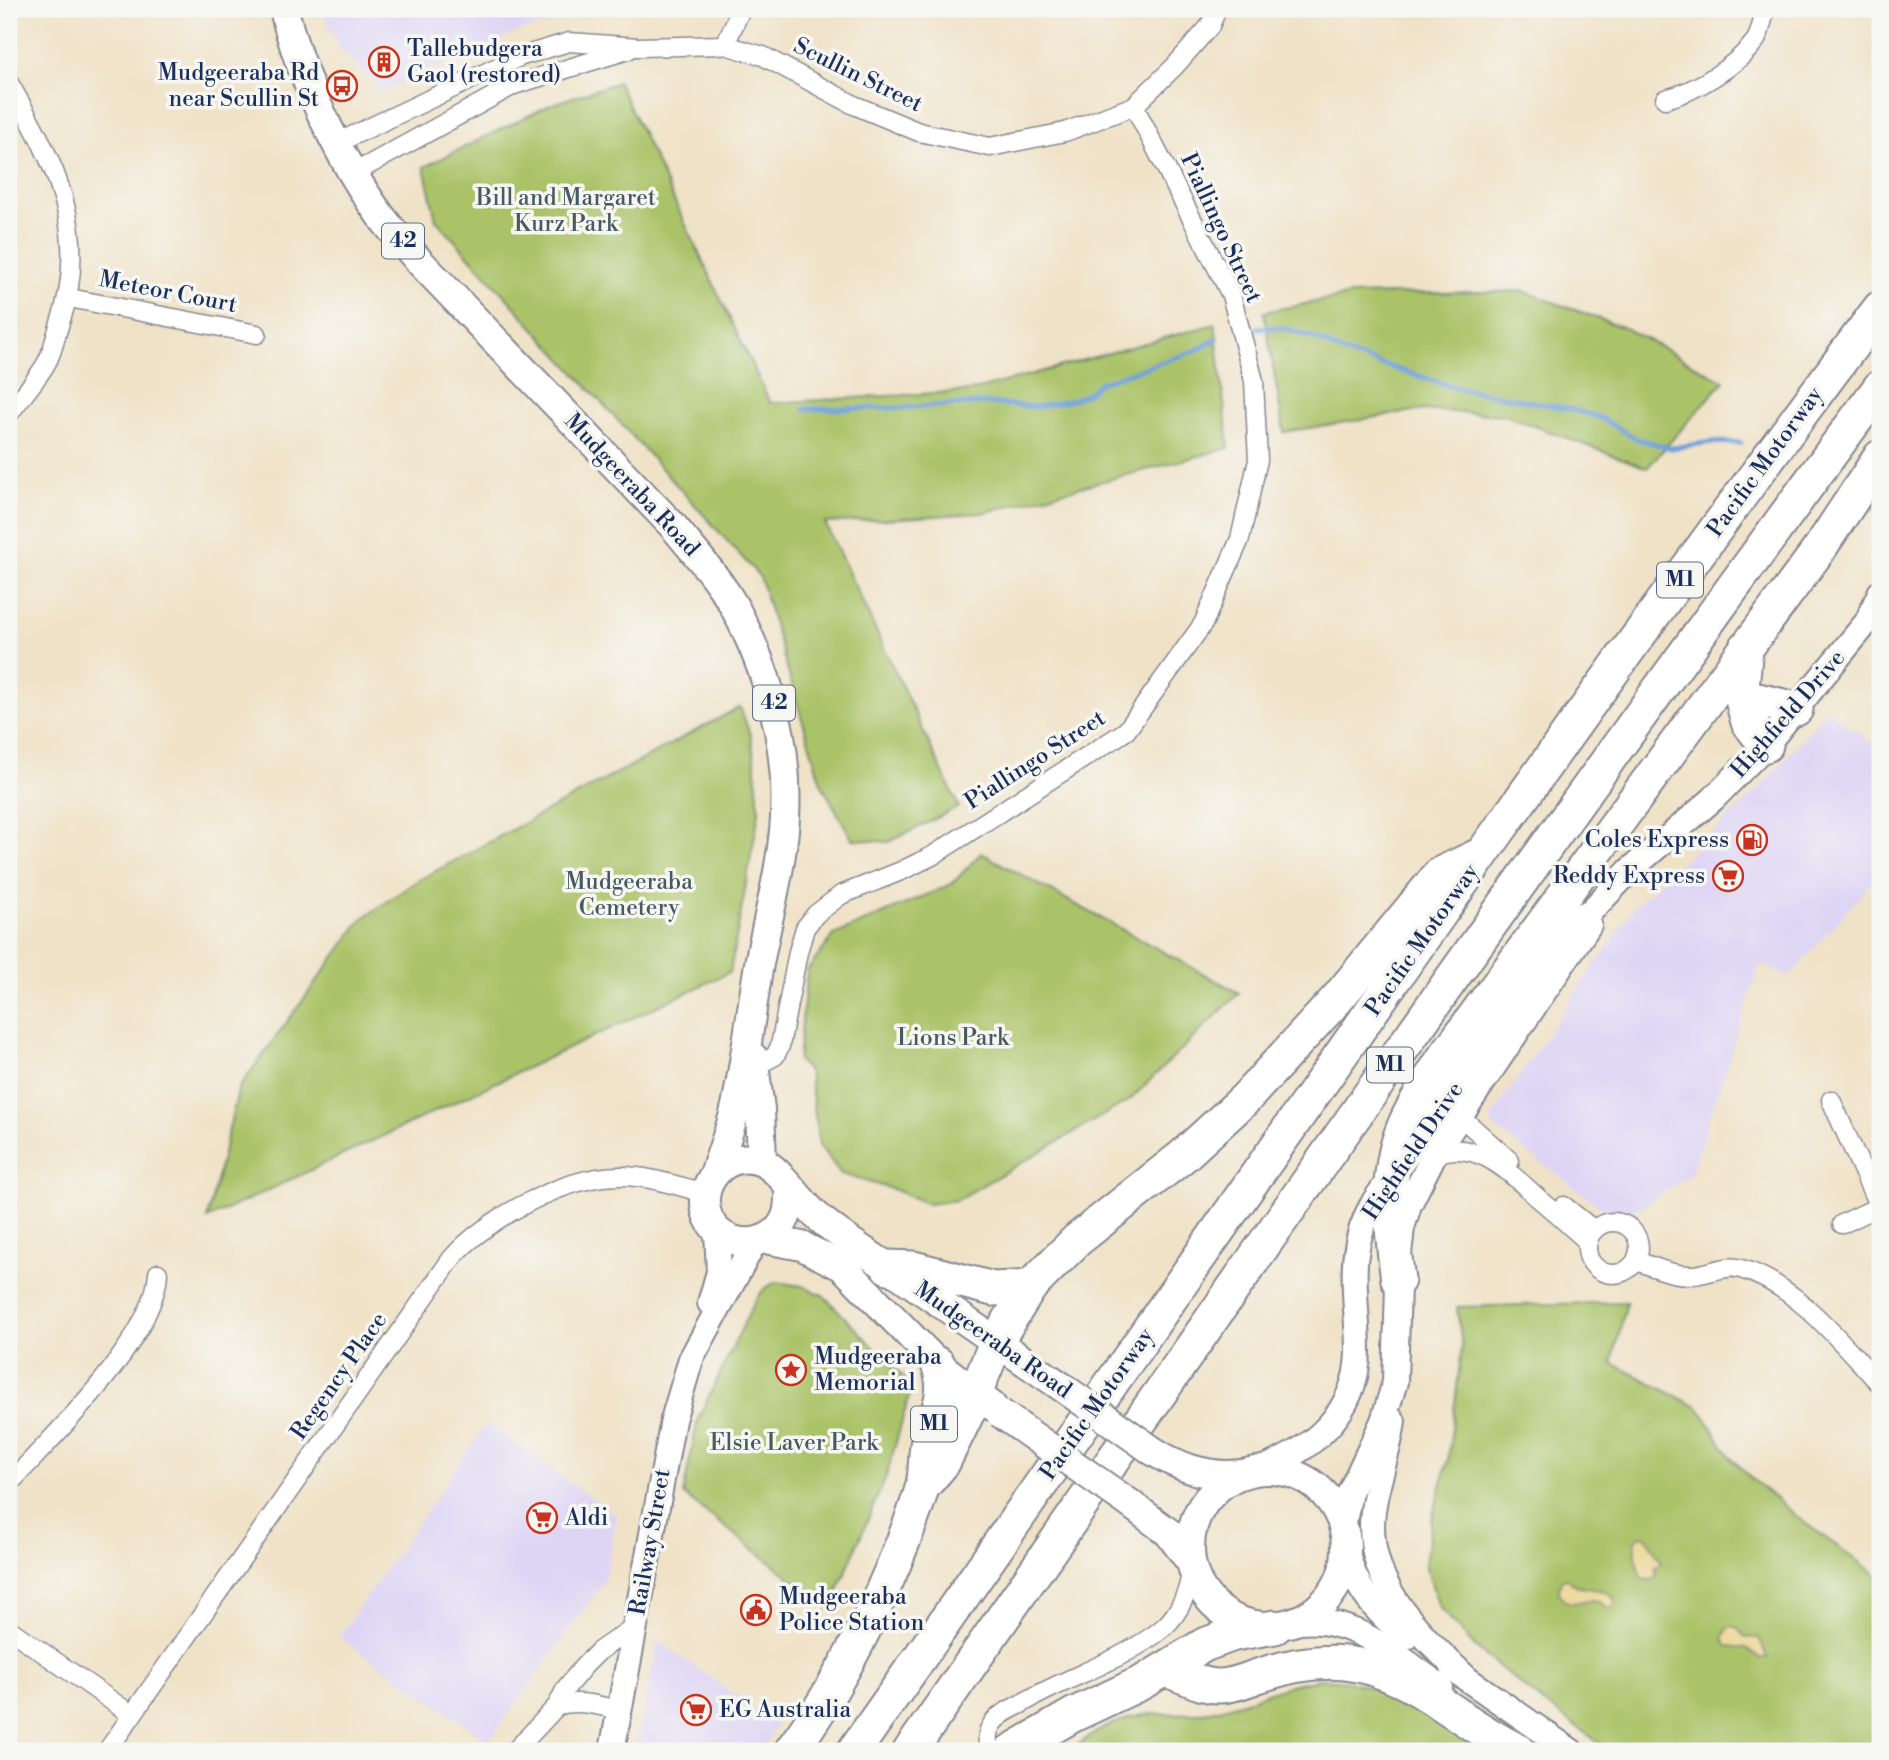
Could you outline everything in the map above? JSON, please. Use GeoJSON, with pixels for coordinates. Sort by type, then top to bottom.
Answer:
{"type":"FeatureCollection","features":[{"type":"Feature","properties":{"kind":"highway","name":"Pacific Motorway"},"geometry":{"type":"LineString","coordinates":[[854,1751],[1483,854],[1783,437],[1880,308]]}},
{"type":"Feature","properties":{"kind":"highway","name":"Pacific Motorway"},"geometry":{"type":"LineString","coordinates":[[910,1751],[1339,1136],[1619,744],[1880,387]]}},
{"type":"Feature","properties":{"kind":"highway","name":"M1"},"geometry":{"type":"LineString","coordinates":[[1398,1280],[1392,1237],[1390,1179],[1405,1122],[1443,1059],[1746,645],[1818,551],[1880,457]]}},
{"type":"Feature","properties":{"kind":"highway"},"geometry":{"type":"LineString","coordinates":[[1746,645],[1741,696],[1748,722],[1766,745]]}},
{"type":"Feature","properties":{"kind":"highway"},"geometry":{"type":"LineString","coordinates":[[1741,696],[1796,709]]}},
{"type":"Feature","properties":{"kind":"highway","name":"M1"},"geometry":{"type":"LineString","coordinates":[[923,1486],[988,1404],[996,1342],[1030,1287],[1077,1240],[1183,1156],[1244,1100],[1337,999],[1440,874],[1483,854]]}},
{"type":"Feature","properties":{"kind":"highway"},"geometry":{"type":"LineString","coordinates":[[888,1267],[913,1268],[993,1289],[1030,1287]]}},
{"type":"Feature","properties":{"kind":"highway","name":"M1"},"geometry":{"type":"LineString","coordinates":[[791,1751],[828,1697],[867,1626],[911,1522],[923,1486],[927,1443],[944,1390],[938,1364]]}},
{"type":"Feature","properties":{"kind":"highway"},"geometry":{"type":"LineString","coordinates":[[1011,1751],[1073,1714],[1122,1692],[1209,1643],[1234,1634],[1282,1625]]}},
{"type":"Feature","properties":{"kind":"highway"},"geometry":{"type":"LineString","coordinates":[[1164,1670],[1206,1685],[1221,1686],[1309,1663],[1345,1663],[1368,1667],[1404,1681],[1492,1738],[1520,1751]]}},
{"type":"Feature","properties":{"kind":"main road","name":"Mudgeeraba Road"},"geometry":{"type":"LineString","coordinates":[[284,9],[314,95],[337,143],[381,215],[419,261],[674,527],[734,606],[757,655],[774,703],[785,765],[785,818],[735,1108],[710,1182]]}},
{"type":"Feature","properties":{"kind":"main road","name":"Mudgeeraba Road"},"geometry":{"type":"LineString","coordinates":[[749,1033],[760,1109],[762,1161]]}},
{"type":"Feature","properties":{"kind":"main road"},"geometry":{"type":"LineString","coordinates":[[737,1159],[762,1161],[774,1168],[789,1187],[789,1205],[785,1219],[777,1231],[760,1241],[741,1243],[728,1239],[709,1220],[705,1206],[710,1182],[725,1164],[737,1159]]}},
{"type":"Feature","properties":{"kind":"main road","name":"Mudgeeraba Road"},"geometry":{"type":"LineString","coordinates":[[789,1187],[817,1217],[1153,1451],[1176,1464],[1203,1472],[1228,1475],[1254,1471]]}},
{"type":"Feature","properties":{"kind":"main road","name":"Mudgeeraba Road"},"geometry":{"type":"LineString","coordinates":[[760,1241],[802,1246],[842,1267],[938,1364],[988,1404],[1167,1532],[1191,1563]]}},
{"type":"Feature","properties":{"kind":"main road"},"geometry":{"type":"LineString","coordinates":[[1254,1471],[1280,1471],[1304,1479],[1327,1498],[1344,1535],[1343,1568],[1331,1594],[1313,1612],[1282,1625],[1243,1623],[1219,1610],[1205,1595],[1191,1563],[1192,1532],[1202,1506],[1213,1492],[1226,1482],[1254,1471]]}},
{"type":"Feature","properties":{"kind":"street"},"geometry":{"type":"LineString","coordinates":[[725,45],[741,9]]}},
{"type":"Feature","properties":{"kind":"street","name":"Scullin Street"},"geometry":{"type":"LineString","coordinates":[[337,143],[519,57],[569,42],[638,47],[725,45],[763,55],[854,105],[919,132],[990,147],[1065,132],[1133,106],[1175,66],[1210,26],[1217,9]]}},
{"type":"Feature","properties":{"kind":"street"},"geometry":{"type":"LineString","coordinates":[[1665,99],[1682,95],[1724,71],[1757,39],[1765,9]]}},
{"type":"Feature","properties":{"kind":"street","name":"Scullin Street"},"geometry":{"type":"LineString","coordinates":[[354,173],[514,85],[638,47]]}},
{"type":"Feature","properties":{"kind":"street"},"geometry":{"type":"LineString","coordinates":[[9,83],[42,141],[65,199],[72,247],[69,298],[47,362],[9,414]]}},
{"type":"Feature","properties":{"kind":"street","name":"Piallingo Street"},"geometry":{"type":"LineString","coordinates":[[754,1067],[775,1056],[780,1046],[798,952],[805,928],[816,914],[841,895],[901,872],[932,856],[1126,731],[1203,624],[1240,538],[1258,460],[1254,381],[1231,295],[1133,106]]}},
{"type":"Feature","properties":{"kind":"street","name":"Meteor Court"},"geometry":{"type":"LineString","coordinates":[[69,298],[257,334]]}},
{"type":"Feature","properties":{"kind":"street","name":"Highfield Drive"},"geometry":{"type":"LineString","coordinates":[[1254,1471],[1285,1460],[1315,1441],[1336,1417],[1349,1392],[1358,1354],[1356,1244],[1370,1208],[1429,1123],[1575,919],[1591,911],[1630,870],[1713,799],[1766,745],[1867,622],[1880,593]]}},
{"type":"Feature","properties":{"kind":"street","name":"Highfield Drive"},"geometry":{"type":"LineString","coordinates":[[1344,1535],[1350,1492],[1383,1421],[1395,1382],[1400,1240],[1405,1217],[1434,1155],[1588,929],[1591,911]]}},
{"type":"Feature","properties":{"kind":"street"},"geometry":{"type":"LineString","coordinates":[[1831,1100],[1880,1207],[1842,1224]]}},
{"type":"Feature","properties":{"kind":"street"},"geometry":{"type":"LineString","coordinates":[[1429,1123],[1461,1117],[1471,1123],[1496,1150],[1590,1236]]}},
{"type":"Feature","properties":{"kind":"street"},"geometry":{"type":"LineString","coordinates":[[1434,1155],[1460,1149],[1486,1157],[1590,1236]]}},
{"type":"Feature","properties":{"kind":"street","name":"Regency Place"},"geometry":{"type":"LineString","coordinates":[[107,1751],[452,1258],[473,1235],[528,1203],[585,1180],[622,1176],[710,1182]]}},
{"type":"Feature","properties":{"kind":"street"},"geometry":{"type":"LineString","coordinates":[[1615,1221],[1632,1228],[1639,1241],[1640,1254],[1636,1261],[1629,1270],[1620,1273],[1602,1271],[1589,1259],[1590,1236],[1603,1223],[1615,1221]]}},
{"type":"Feature","properties":{"kind":"street","name":"Railway Street"},"geometry":{"type":"LineString","coordinates":[[701,1338],[719,1272],[718,1231]]}},
{"type":"Feature","properties":{"kind":"street","name":"Railway Street"},"geometry":{"type":"LineString","coordinates":[[612,1751],[673,1420],[691,1359],[701,1338],[760,1241]]}},
{"type":"Feature","properties":{"kind":"street"},"geometry":{"type":"LineString","coordinates":[[1636,1261],[1675,1274],[1694,1275],[1736,1268],[1760,1277],[1794,1298],[1814,1315],[1880,1384]]}},
{"type":"Feature","properties":{"kind":"street"},"geometry":{"type":"LineString","coordinates":[[9,1484],[87,1399],[120,1356],[145,1320],[157,1290],[158,1273]]}},
{"type":"Feature","properties":{"kind":"street"},"geometry":{"type":"LineString","coordinates":[[1395,1382],[1391,1433],[1372,1519],[1376,1558],[1384,1583],[1402,1611],[1466,1678]]}},
{"type":"Feature","properties":{"kind":"street"},"geometry":{"type":"LineString","coordinates":[[1344,1535],[1352,1572],[1372,1603],[1405,1636],[1571,1751]]}},
{"type":"Feature","properties":{"kind":"street"},"geometry":{"type":"LineString","coordinates":[[991,1751],[989,1731],[998,1717],[1054,1685],[1122,1653],[1161,1629],[1171,1619],[1184,1597],[1190,1581],[1191,1563]]}},
{"type":"Feature","properties":{"kind":"street"},"geometry":{"type":"LineString","coordinates":[[1282,1625],[1317,1620],[1354,1629],[1532,1751]]}},
{"type":"Feature","properties":{"kind":"street"},"geometry":{"type":"LineString","coordinates":[[515,1751],[557,1706],[566,1688],[584,1666],[599,1651],[635,1626]]}},
{"type":"Feature","properties":{"kind":"street"},"geometry":{"type":"LineString","coordinates":[[9,1629],[132,1715]]}},
{"type":"Feature","properties":{"kind":"street"},"geometry":{"type":"LineString","coordinates":[[557,1706],[579,1703],[619,1710]]}},
{"type":"Feature","properties":{"kind":"street"},"geometry":{"type":"LineString","coordinates":[[1044,1751],[1073,1714]]}},
{"type":"Feature","properties":{"kind":"shaded area"},"geometry":{"type":"Polygon","coordinates":[[[320,9],[585,9],[588,15],[522,30],[384,91],[342,52],[320,9]]]}},
{"type":"Feature","properties":{"kind":"shaded area"},"geometry":{"type":"Polygon","coordinates":[[[1827,710],[1880,749],[1880,873],[1789,977],[1760,964],[1690,1176],[1630,1214],[1607,1212],[1495,1128],[1490,1119],[1636,905],[1758,790],[1827,710]]]}},
{"type":"Feature","properties":{"kind":"shaded area"},"geometry":{"type":"Polygon","coordinates":[[[487,1424],[617,1516],[604,1581],[489,1741],[339,1637],[487,1424]]]}},
{"type":"Feature","properties":{"kind":"shaded area"},"geometry":{"type":"Polygon","coordinates":[[[658,1641],[778,1725],[761,1751],[635,1751],[658,1641]]]}},
{"type":"Feature","properties":{"kind":"green space","name":"Bill and Margaret Kurz Park"},"geometry":{"type":"Polygon","coordinates":[[[618,82],[770,403],[971,391],[1215,324],[1229,448],[982,513],[825,523],[959,807],[889,842],[852,839],[821,783],[760,577],[436,220],[424,167],[550,105],[618,82]]]}},
{"type":"Feature","properties":{"kind":"green space"},"geometry":{"type":"Polygon","coordinates":[[[1523,291],[1627,329],[1724,381],[1647,468],[1505,415],[1420,410],[1284,432],[1264,312],[1351,295],[1523,291]]]}},
{"type":"Feature","properties":{"kind":"green space","name":"Mudgeeraba Cemetery"},"geometry":{"type":"Polygon","coordinates":[[[740,707],[751,737],[759,812],[730,972],[207,1219],[239,1088],[362,919],[417,881],[740,707]]]}},
{"type":"Feature","properties":{"kind":"green space","name":"Lions Park"},"geometry":{"type":"Polygon","coordinates":[[[981,853],[1239,993],[1131,1099],[957,1200],[928,1204],[895,1190],[841,1174],[819,1145],[809,1072],[798,1061],[807,971],[834,935],[952,884],[981,853]]]}},
{"type":"Feature","properties":{"kind":"green space","name":"Elsie Laver Park"},"geometry":{"type":"Polygon","coordinates":[[[776,1282],[802,1286],[823,1295],[912,1386],[887,1474],[830,1609],[683,1494],[698,1419],[755,1301],[764,1289],[776,1282]]]}},
{"type":"Feature","properties":{"kind":"green space"},"geometry":{"type":"Polygon","coordinates":[[[1627,1302],[1612,1363],[1699,1408],[1731,1458],[1751,1478],[1802,1521],[1880,1577],[1880,1751],[1611,1751],[1545,1704],[1475,1647],[1439,1607],[1425,1564],[1431,1522],[1448,1461],[1462,1346],[1457,1307],[1627,1302]]]}},
{"type":"Feature","properties":{"kind":"green space"},"geometry":{"type":"Polygon","coordinates":[[[1323,1679],[1346,1681],[1389,1694],[1486,1751],[1071,1751],[1089,1737],[1120,1721],[1142,1715],[1211,1711],[1295,1684],[1323,1679]]]}},
{"type":"Feature","properties":{"kind":"sand"},"geometry":{"type":"Polygon","coordinates":[[[1641,1536],[1646,1537],[1661,1561],[1661,1564],[1655,1566],[1657,1574],[1652,1580],[1642,1579],[1639,1571],[1635,1540],[1641,1536]]]}},
{"type":"Feature","properties":{"kind":"sand"},"geometry":{"type":"Polygon","coordinates":[[[1566,1579],[1581,1587],[1606,1592],[1615,1599],[1614,1606],[1608,1608],[1593,1600],[1564,1600],[1559,1586],[1562,1580],[1566,1579]]]}},
{"type":"Feature","properties":{"kind":"sand"},"geometry":{"type":"Polygon","coordinates":[[[1732,1627],[1745,1637],[1759,1638],[1767,1658],[1760,1658],[1746,1648],[1728,1646],[1723,1638],[1732,1627]]]}},
{"type":"Feature","properties":{"kind":"waterway"},"geometry":{"type":"LineString","coordinates":[[1257,328],[1284,328],[1312,337],[1343,352],[1453,387],[1570,409],[1601,418],[1637,439],[1671,448],[1712,442],[1741,443]]}},
{"type":"Feature","properties":{"kind":"waterway"},"geometry":{"type":"LineString","coordinates":[[804,409],[987,403],[1037,407],[1072,400],[1088,393],[1099,383],[1195,351],[1217,339]]}},
{"type":"Feature","properties":{"kind":"waterway"},"geometry":{"type":"LineString","coordinates":[[1867,508],[1880,508]]}},
{"type":"Feature","properties":{"kind":"place","name":"Tallebudgera Gaol (restored)"},"geometry":{"type":"Point","coordinates":[384,62]}},
{"type":"Feature","properties":{"kind":"place","name":"Mudgeeraba Rd near Scullin St"},"geometry":{"type":"Point","coordinates":[342,86]}},
{"type":"Feature","properties":{"kind":"place","name":"Coles Express"},"geometry":{"type":"Point","coordinates":[1752,840]}},
{"type":"Feature","properties":{"kind":"place","name":"Reddy Express"},"geometry":{"type":"Point","coordinates":[1728,876]}},
{"type":"Feature","properties":{"kind":"place","name":"Mudgeeraba Memorial"},"geometry":{"type":"Point","coordinates":[791,1370]}},
{"type":"Feature","properties":{"kind":"place","name":"Aldi"},"geometry":{"type":"Point","coordinates":[542,1518]}},
{"type":"Feature","properties":{"kind":"place","name":"Mudgeeraba Police Station"},"geometry":{"type":"Point","coordinates":[756,1610]}},
{"type":"Feature","properties":{"kind":"place","name":"EG Australia"},"geometry":{"type":"Point","coordinates":[696,1710]}}]}
